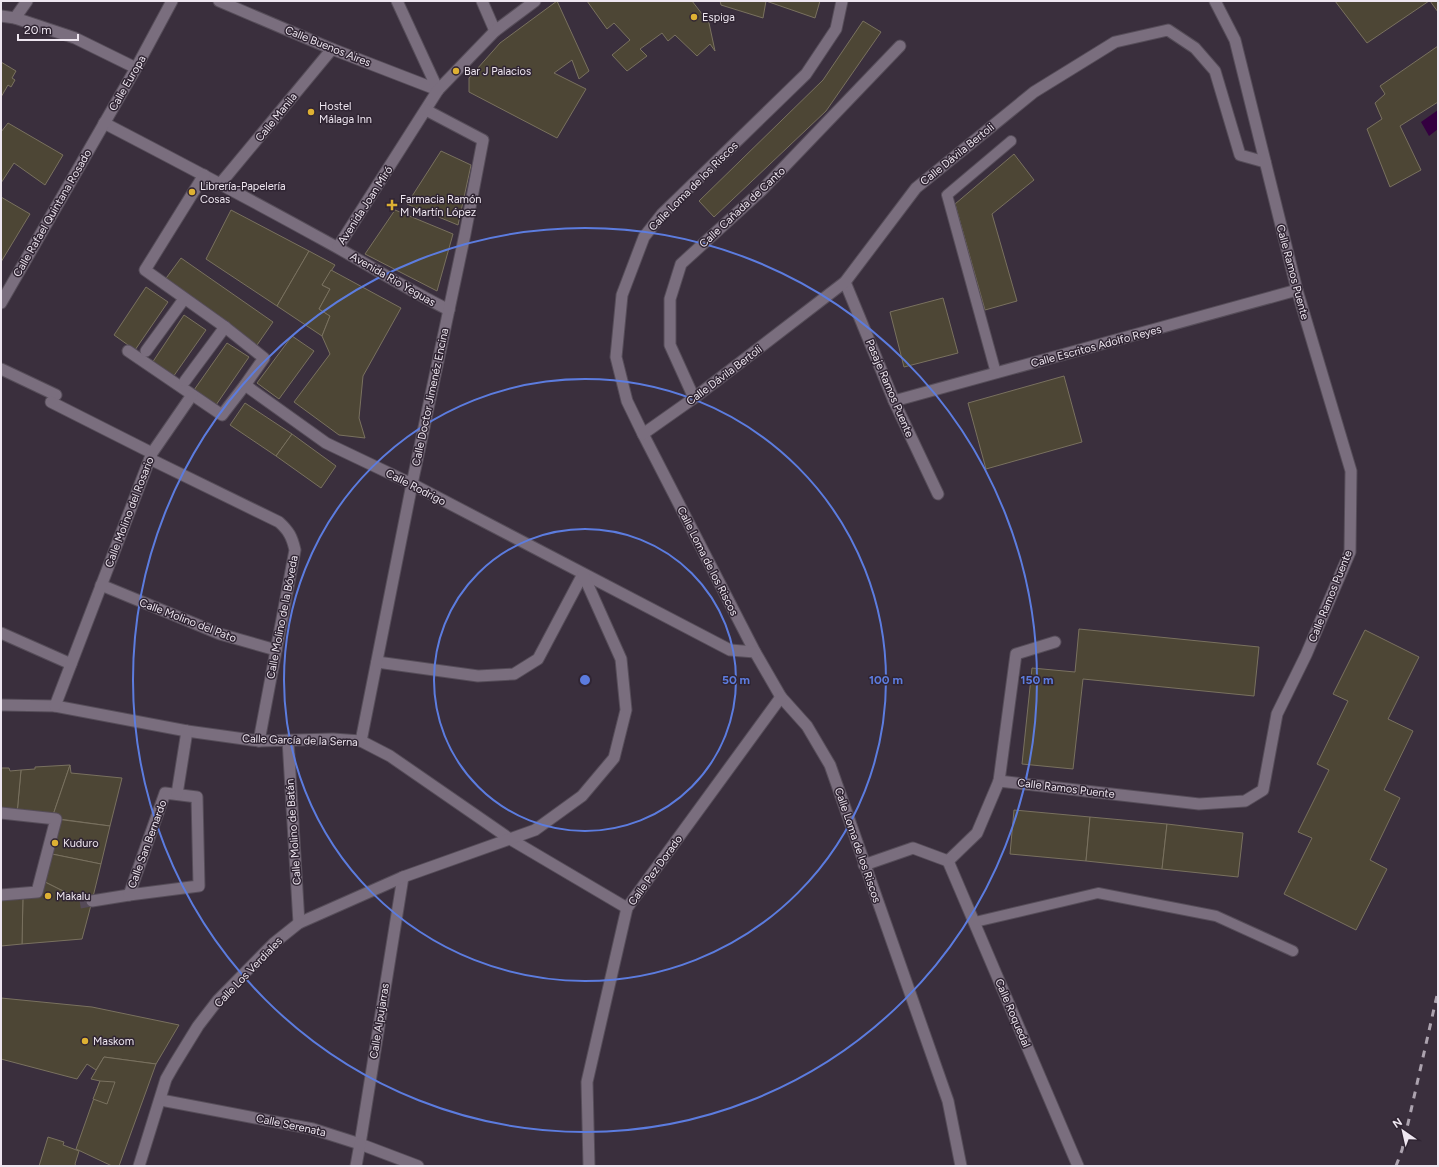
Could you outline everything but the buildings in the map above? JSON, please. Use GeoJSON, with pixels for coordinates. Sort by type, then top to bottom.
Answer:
{"type":"FeatureCollection","features":[{"type":"Feature","properties":{"kind":"street"},"geometry":{"type":"LineString","coordinates":[[15,18],[27,1]]}},
{"type":"Feature","properties":{"kind":"street","name":"Calle Europa"},"geometry":{"type":"LineString","coordinates":[[104,123],[172,1]]}},
{"type":"Feature","properties":{"kind":"street","name":"Calle Buenos Aires"},"geometry":{"type":"LineString","coordinates":[[219,1],[332,49],[438,90]]}},
{"type":"Feature","properties":{"kind":"street"},"geometry":{"type":"LineString","coordinates":[[397,1],[438,90]]}},
{"type":"Feature","properties":{"kind":"street"},"geometry":{"type":"LineString","coordinates":[[482,1],[495,31]]}},
{"type":"Feature","properties":{"kind":"street","name":"Avenida Joan Miró"},"geometry":{"type":"LineString","coordinates":[[104,123],[338,247],[438,90],[495,31],[535,1]]}},
{"type":"Feature","properties":{"kind":"street","name":"Calle Loma de los Riscos"},"geometry":{"type":"LineString","coordinates":[[842,1],[836,29],[806,74],[662,214],[644,236],[622,295],[616,357],[627,401],[755,652],[781,697],[807,726],[830,765],[948,1101],[960,1166]]}},
{"type":"Feature","properties":{"kind":"street","name":"Calle Ramos Puente"},"geometry":{"type":"LineString","coordinates":[[999,781],[1199,804],[1245,801],[1263,790],[1277,714],[1306,655],[1350,552],[1351,471],[1297,290],[1235,40],[1215,1]]}},
{"type":"Feature","properties":{"kind":"street"},"geometry":{"type":"LineString","coordinates":[[1,16],[15,18],[75,38],[136,68]]}},
{"type":"Feature","properties":{"kind":"street","name":"Calle Dávila Bertoli"},"geometry":{"type":"LineString","coordinates":[[643,434],[694,398],[845,282],[916,188],[1034,92],[1115,42],[1168,30],[1195,48],[1215,71],[1240,155],[1265,162]]}},
{"type":"Feature","properties":{"kind":"street","name":"Calle Cañada de Canto"},"geometry":{"type":"LineString","coordinates":[[694,398],[670,344],[670,299],[681,264],[761,191],[900,46]]}},
{"type":"Feature","properties":{"kind":"street","name":"Calle Manila"},"geometry":{"type":"LineString","coordinates":[[220,184],[332,49]]}},
{"type":"Feature","properties":{"kind":"street","name":"Calle Doctor Jimenéz Encina"},"geometry":{"type":"LineString","coordinates":[[361,741],[483,140],[426,110]]}},
{"type":"Feature","properties":{"kind":"street","name":"Calle Rafael Quintana Rosado"},"geometry":{"type":"LineString","coordinates":[[1,303],[104,123]]}},
{"type":"Feature","properties":{"kind":"street"},"geometry":{"type":"LineString","coordinates":[[128,351],[222,415],[264,358],[225,327],[144,270],[204,175]]}},
{"type":"Feature","properties":{"kind":"street","name":"Avenida Rio Yeguas"},"geometry":{"type":"LineString","coordinates":[[338,247],[430,301],[449,310]]}},
{"type":"Feature","properties":{"kind":"street","name":"Pasaje Ramos Puente"},"geometry":{"type":"LineString","coordinates":[[845,282],[894,401],[938,494]]}},
{"type":"Feature","properties":{"kind":"street","name":"Calle Escritos Adolfo Reyes"},"geometry":{"type":"LineString","coordinates":[[894,401],[1297,290]]}},
{"type":"Feature","properties":{"kind":"street"},"geometry":{"type":"LineString","coordinates":[[146,351],[184,299]]}},
{"type":"Feature","properties":{"kind":"street"},"geometry":{"type":"LineString","coordinates":[[185,381],[225,327]]}},
{"type":"Feature","properties":{"kind":"street","name":"Calle Molino de la Bóveda"},"geometry":{"type":"LineString","coordinates":[[1,368],[151,456],[279,522],[288,531],[295,550],[259,741]]}},
{"type":"Feature","properties":{"kind":"street","name":"Calle Rodrigo"},"geometry":{"type":"LineString","coordinates":[[245,385],[326,443],[412,484],[730,650],[755,652]]}},
{"type":"Feature","properties":{"kind":"street","name":"Calle Molino del Rosario"},"geometry":{"type":"LineString","coordinates":[[55,706],[151,456],[192,395]]}},
{"type":"Feature","properties":{"kind":"street"},"geometry":{"type":"LineString","coordinates":[[377,662],[478,676],[514,674],[538,659],[583,574]]}},
{"type":"Feature","properties":{"kind":"street","name":"Calle Los Verdiales"},"geometry":{"type":"LineString","coordinates":[[139,1166],[161,1100],[166,1079],[174,1065],[198,1026],[218,1000],[274,943],[299,923],[403,876],[535,830],[582,796],[614,758],[626,710],[621,659],[583,574]]}},
{"type":"Feature","properties":{"kind":"street","name":"Calle Molino del Pato"},"geometry":{"type":"LineString","coordinates":[[101,585],[220,634],[276,650]]}},
{"type":"Feature","properties":{"kind":"street"},"geometry":{"type":"LineString","coordinates":[[1,633],[71,664]]}},
{"type":"Feature","properties":{"kind":"street"},"geometry":{"type":"LineString","coordinates":[[864,865],[914,848],[948,861],[977,833],[999,781],[1016,654],[1055,642]]}},
{"type":"Feature","properties":{"kind":"street","name":"Calle Pez Dorado"},"geometry":{"type":"LineString","coordinates":[[589,1166],[587,1082],[627,908],[781,697]]}},
{"type":"Feature","properties":{"kind":"street","name":"Calle García de la Serna"},"geometry":{"type":"LineString","coordinates":[[1,705],[55,706],[187,731],[259,741],[361,741],[390,756],[510,839],[627,908]]}},
{"type":"Feature","properties":{"kind":"street","name":"Calle San Bernardo"},"geometry":{"type":"LineString","coordinates":[[177,794],[187,731]]}},
{"type":"Feature","properties":{"kind":"street","name":"Calle Molino de Batán"},"geometry":{"type":"LineString","coordinates":[[288,740],[299,923]]}},
{"type":"Feature","properties":{"kind":"street","name":"Calle San Bernardo"},"geometry":{"type":"LineString","coordinates":[[166,793],[197,797],[199,886],[129,895],[166,793]]}},
{"type":"Feature","properties":{"kind":"street"},"geometry":{"type":"LineString","coordinates":[[1,814],[56,819],[37,892],[1,895]]}},
{"type":"Feature","properties":{"kind":"street","name":"Calle Roquedal"},"geometry":{"type":"LineString","coordinates":[[948,861],[1078,1166]]}},
{"type":"Feature","properties":{"kind":"street","name":"Calle Alpujarras"},"geometry":{"type":"LineString","coordinates":[[356,1166],[403,876]]}},
{"type":"Feature","properties":{"kind":"street"},"geometry":{"type":"LineString","coordinates":[[92,902],[129,895]]}},
{"type":"Feature","properties":{"kind":"street","name":"Calle Serenata"},"geometry":{"type":"LineString","coordinates":[[161,1100],[314,1129],[360,1144],[418,1166]]}},
{"type":"Feature","properties":{"kind":"lane"},"geometry":{"type":"LineString","coordinates":[[996,373],[947,195],[1011,141]]}},
{"type":"Feature","properties":{"kind":"lane"},"geometry":{"type":"LineString","coordinates":[[975,922],[1098,893],[1216,916],[1293,951]]}},
{"type":"Feature","properties":{"kind":"shaded area"},"geometry":{"type":"Polygon","coordinates":[[[1438,110],[1438,129],[1429,136],[1421,122],[1438,110]]]}},
{"type":"Feature","properties":{"kind":"tunnel"},"geometry":{"type":"LineString","coordinates":[[80,903],[92,901]]}},
{"type":"Feature","properties":{"kind":"railway"},"geometry":{"type":"LineString","coordinates":[[1396,1166],[1402,1150],[1438,991]]}},
{"type":"Feature","properties":{"kind":"place","name":"Espiga"},"geometry":{"type":"Point","coordinates":[694,17]}},
{"type":"Feature","properties":{"kind":"place","name":"Bar J Palacios"},"geometry":{"type":"Point","coordinates":[456,71]}},
{"type":"Feature","properties":{"kind":"place","name":"Hostel Málaga Inn"},"geometry":{"type":"Point","coordinates":[311,112]}},
{"type":"Feature","properties":{"kind":"place","name":"Librería-Papelería Cosas"},"geometry":{"type":"Point","coordinates":[192,192]}},
{"type":"Feature","properties":{"kind":"place","name":"Farmacia Ramón M Martín López"},"geometry":{"type":"Point","coordinates":[392,205]}},
{"type":"Feature","properties":{"kind":"place","name":"Kuduro"},"geometry":{"type":"Point","coordinates":[55,843]}},
{"type":"Feature","properties":{"kind":"place","name":"Makalu"},"geometry":{"type":"Point","coordinates":[48,896]}},
{"type":"Feature","properties":{"kind":"place","name":"Maskom"},"geometry":{"type":"Point","coordinates":[85,1041]}}]}
